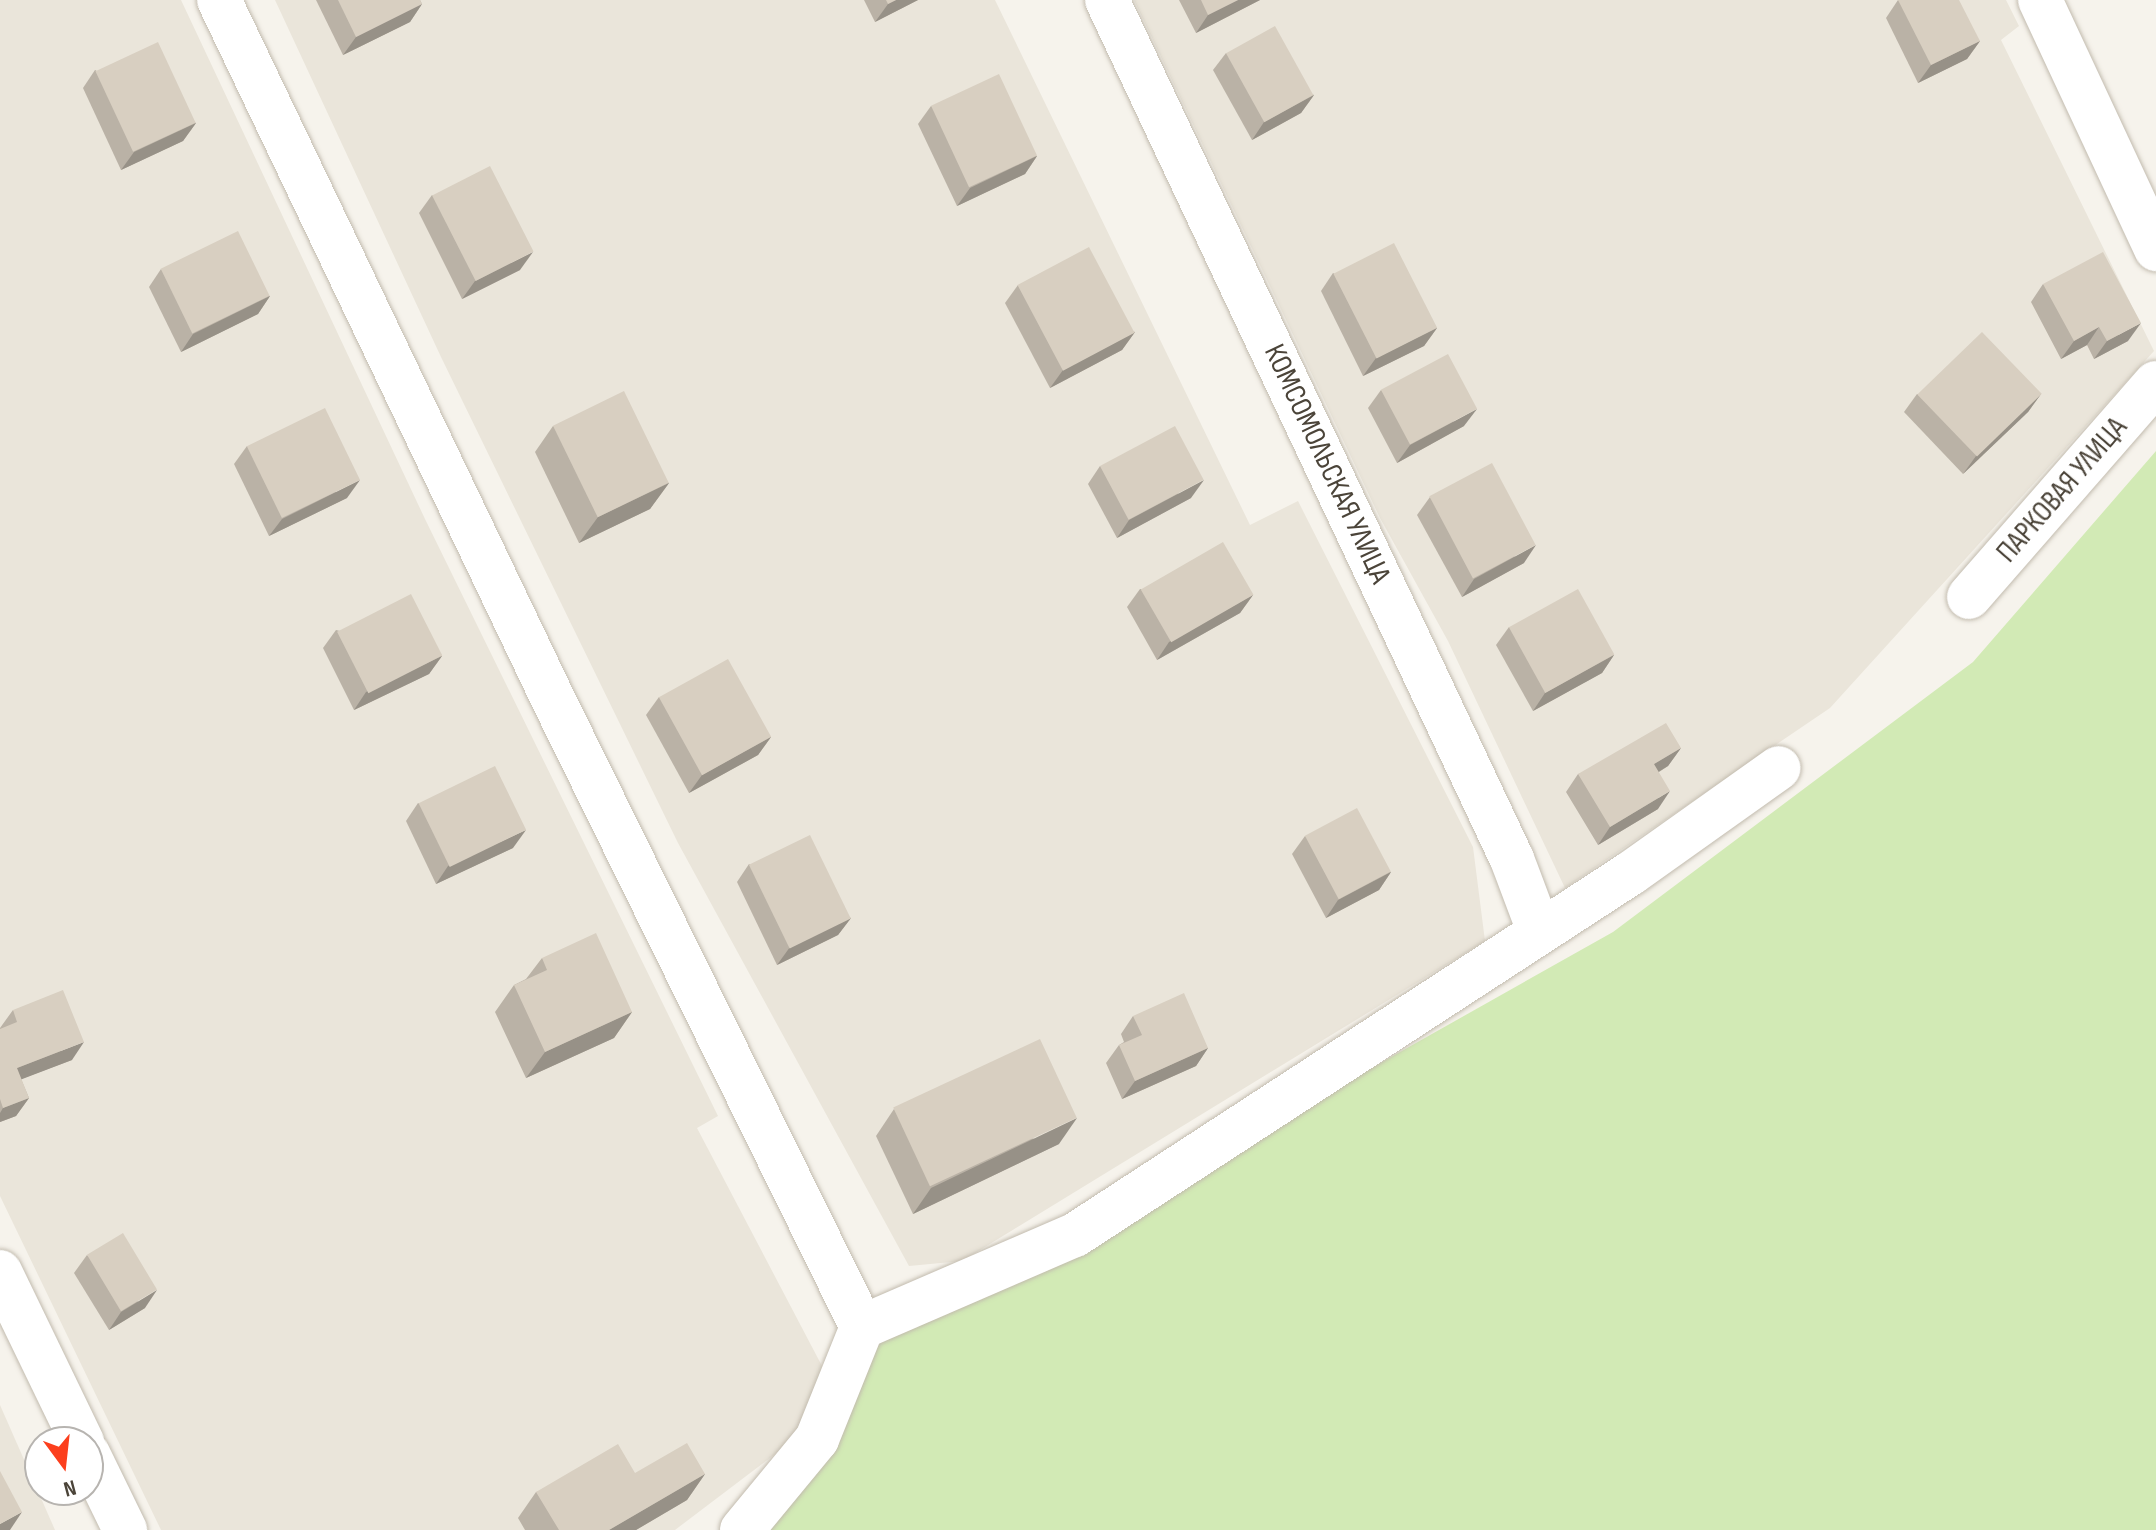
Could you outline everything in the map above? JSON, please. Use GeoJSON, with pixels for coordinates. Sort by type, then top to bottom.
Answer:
{"type":"FeatureCollection","features":[{"type":"Feature","properties":{"kind":"street"},"geometry":{"type":"LineString","coordinates":[[219,0],[552,697],[862,1327]]}},
{"type":"Feature","properties":{"kind":"street","name":"КОМСОМОЛЬСКАЯ УЛИЦА"},"geometry":{"type":"LineString","coordinates":[[1107,0],[1512,859],[1539,931]]}},
{"type":"Feature","properties":{"kind":"street"},"geometry":{"type":"LineString","coordinates":[[2040,0],[2156,249]]}},
{"type":"Feature","properties":{"kind":"street","name":"ПАРКОВАЯ УЛИЦА"},"geometry":{"type":"LineString","coordinates":[[1969,597],[2156,383]]}},
{"type":"Feature","properties":{"kind":"street"},"geometry":{"type":"LineString","coordinates":[[742,1530],[817,1439],[862,1327],[1075,1235],[1539,931],[1779,768]]}},
{"type":"Feature","properties":{"kind":"street"},"geometry":{"type":"LineString","coordinates":[[0,1272],[74,1426]]}},
{"type":"Feature","properties":{"kind":"street"},"geometry":{"type":"LineString","coordinates":[[104,1487],[125,1530]]}},
{"type":"Feature","properties":{"kind":"shaded area"},"geometry":{"type":"Polygon","coordinates":[[[0,0],[181,0],[425,519],[718,1116],[697,1128],[822,1366],[804,1432],[675,1530],[161,1530],[0,1196],[0,0]]]}},
{"type":"Feature","properties":{"kind":"shaded area"},"geometry":{"type":"Polygon","coordinates":[[[275,0],[995,0],[1250,525],[1298,501],[1473,847],[1485,941],[962,1261],[909,1266],[678,843],[441,357],[275,0]]]}},
{"type":"Feature","properties":{"kind":"shaded area"},"geometry":{"type":"Polygon","coordinates":[[[1134,0],[2006,0],[2019,26],[2001,40],[2154,351],[1830,708],[1565,888],[1448,641],[1380,518],[1134,0]]]}},
{"type":"Feature","properties":{"kind":"shaded area"},"geometry":{"type":"Polygon","coordinates":[[[0,1405],[24,1460],[24,1506],[44,1506],[55,1530],[0,1530],[0,1405]]]}},
{"type":"Feature","properties":{"kind":"green space"},"geometry":{"type":"Polygon","coordinates":[[[2156,451],[2156,1530],[742,1530],[862,1327],[1075,1235],[1613,932],[1973,662],[2156,451]]]}},
{"type":"Feature","properties":{"kind":"building"},"geometry":{"type":"Polygon","coordinates":[[[338,0],[420,0],[422,4],[356,37],[338,0]]]}},
{"type":"Feature","properties":{"kind":"building"},"geometry":{"type":"Polygon","coordinates":[[[1201,0],[1238,0],[1208,15],[1201,0]]]}},
{"type":"Feature","properties":{"kind":"building"},"geometry":{"type":"Polygon","coordinates":[[[1898,0],[1959,0],[1980,41],[1931,65],[1898,0]]]}},
{"type":"Feature","properties":{"kind":"building"},"geometry":{"type":"Polygon","coordinates":[[[1275,26],[1313,95],[1264,122],[1226,53],[1275,26]]]}},
{"type":"Feature","properties":{"kind":"building"},"geometry":{"type":"Polygon","coordinates":[[[158,42],[196,123],[133,152],[95,71],[158,42]]]}},
{"type":"Feature","properties":{"kind":"building"},"geometry":{"type":"Polygon","coordinates":[[[999,74],[1037,156],[969,187],[931,106],[999,74]]]}},
{"type":"Feature","properties":{"kind":"building"},"geometry":{"type":"Polygon","coordinates":[[[490,166],[534,252],[476,281],[432,196],[490,166]]]}},
{"type":"Feature","properties":{"kind":"building"},"geometry":{"type":"Polygon","coordinates":[[[238,231],[270,296],[192,333],[161,269],[238,231]]]}},
{"type":"Feature","properties":{"kind":"building"},"geometry":{"type":"Polygon","coordinates":[[[1394,243],[1437,328],[1377,359],[1333,274],[1394,243]]]}},
{"type":"Feature","properties":{"kind":"building"},"geometry":{"type":"Polygon","coordinates":[[[1089,247],[1135,333],[1063,371],[1017,285],[1089,247]]]}},
{"type":"Feature","properties":{"kind":"building"},"geometry":{"type":"Polygon","coordinates":[[[2103,252],[2141,323],[2107,341],[2099,327],[2074,341],[2043,284],[2103,252]]]}},
{"type":"Feature","properties":{"kind":"building"},"geometry":{"type":"Polygon","coordinates":[[[1982,332],[2042,394],[1977,456],[1917,395],[1982,332]]]}},
{"type":"Feature","properties":{"kind":"building"},"geometry":{"type":"Polygon","coordinates":[[[1448,354],[1477,409],[1410,444],[1381,390],[1448,354]]]}},
{"type":"Feature","properties":{"kind":"building"},"geometry":{"type":"Polygon","coordinates":[[[624,391],[669,483],[598,517],[553,426],[624,391]]]}},
{"type":"Feature","properties":{"kind":"building"},"geometry":{"type":"Polygon","coordinates":[[[325,408],[360,480],[282,518],[247,446],[325,408]]]}},
{"type":"Feature","properties":{"kind":"building"},"geometry":{"type":"Polygon","coordinates":[[[1175,426],[1204,480],[1129,520],[1100,466],[1175,426]]]}},
{"type":"Feature","properties":{"kind":"building"},"geometry":{"type":"Polygon","coordinates":[[[1492,463],[1536,545],[1473,578],[1429,496],[1492,463]]]}},
{"type":"Feature","properties":{"kind":"building"},"geometry":{"type":"Polygon","coordinates":[[[1223,542],[1254,595],[1171,642],[1141,590],[1223,542]]]}},
{"type":"Feature","properties":{"kind":"building"},"geometry":{"type":"Polygon","coordinates":[[[1578,589],[1614,655],[1545,693],[1509,627],[1578,589]]]}},
{"type":"Feature","properties":{"kind":"building"},"geometry":{"type":"Polygon","coordinates":[[[411,594],[442,655],[368,693],[337,632],[411,594]]]}},
{"type":"Feature","properties":{"kind":"building"},"geometry":{"type":"Polygon","coordinates":[[[728,659],[771,737],[702,775],[659,697],[728,659]]]}},
{"type":"Feature","properties":{"kind":"building"},"geometry":{"type":"Polygon","coordinates":[[[1666,723],[1681,748],[1654,764],[1670,791],[1610,827],[1578,774],[1666,723]]]}},
{"type":"Feature","properties":{"kind":"building"},"geometry":{"type":"Polygon","coordinates":[[[495,766],[526,830],[450,867],[419,803],[495,766]]]}},
{"type":"Feature","properties":{"kind":"building"},"geometry":{"type":"Polygon","coordinates":[[[1357,808],[1391,872],[1339,899],[1305,836],[1357,808]]]}},
{"type":"Feature","properties":{"kind":"building"},"geometry":{"type":"Polygon","coordinates":[[[810,835],[851,919],[790,948],[749,865],[810,835]]]}},
{"type":"Feature","properties":{"kind":"building"},"geometry":{"type":"Polygon","coordinates":[[[596,933],[632,1012],[545,1052],[514,985],[547,970],[542,958],[596,933]]]}},
{"type":"Feature","properties":{"kind":"building"},"geometry":{"type":"Polygon","coordinates":[[[63,990],[84,1042],[17,1068],[29,1098],[3,1108],[0,1099],[0,1029],[17,1022],[13,1010],[63,990]]]}},
{"type":"Feature","properties":{"kind":"building"},"geometry":{"type":"Polygon","coordinates":[[[1184,993],[1208,1048],[1135,1081],[1119,1045],[1142,1035],[1133,1016],[1184,993]]]}},
{"type":"Feature","properties":{"kind":"building"},"geometry":{"type":"Polygon","coordinates":[[[1040,1039],[1077,1118],[930,1186],[893,1107],[1040,1039]]]}},
{"type":"Feature","properties":{"kind":"building"},"geometry":{"type":"Polygon","coordinates":[[[123,1233],[157,1290],[121,1311],[87,1255],[123,1233]]]}},
{"type":"Feature","properties":{"kind":"building"},"geometry":{"type":"Polygon","coordinates":[[[687,1443],[705,1474],[609,1530],[559,1530],[536,1492],[618,1444],[635,1473],[687,1443]]]}},
{"type":"Feature","properties":{"kind":"building"},"geometry":{"type":"Polygon","coordinates":[[[0,1471],[22,1512],[0,1524],[0,1471]]]}}]}
